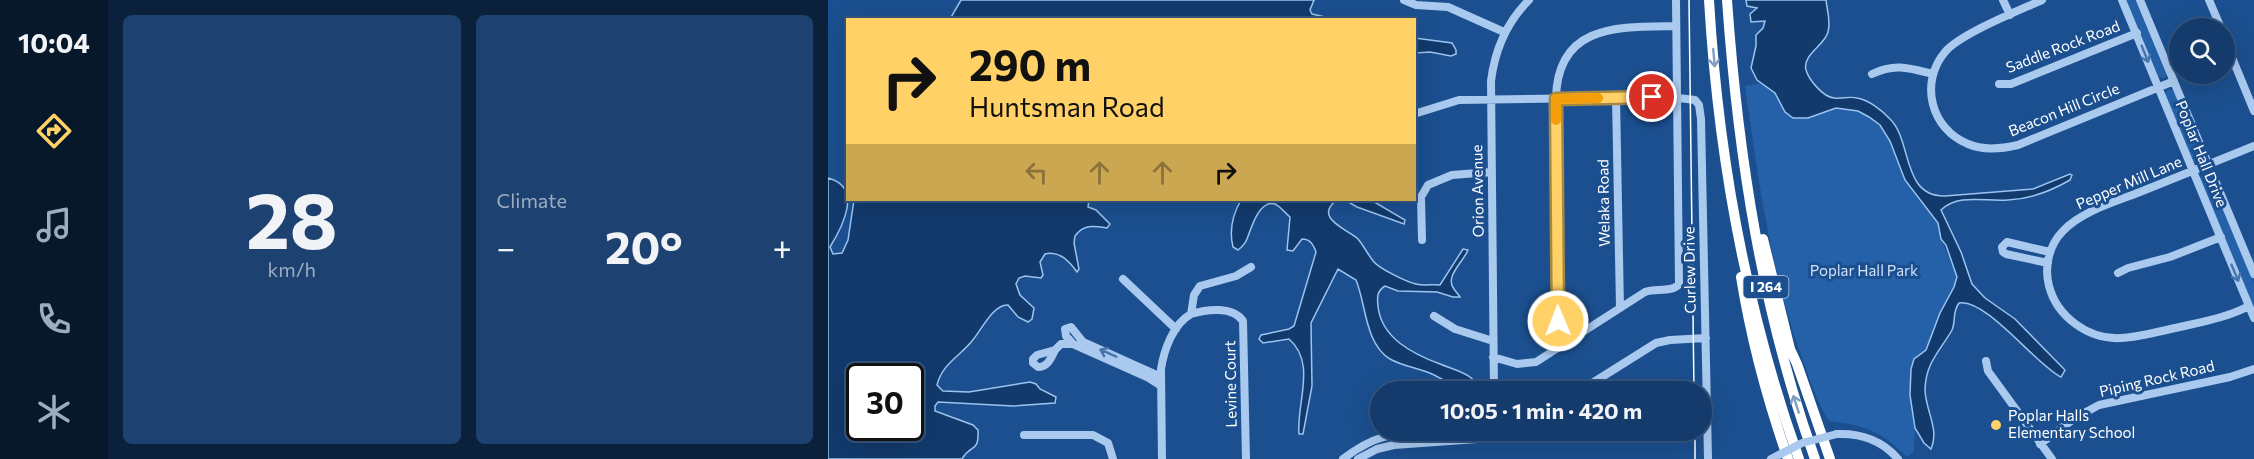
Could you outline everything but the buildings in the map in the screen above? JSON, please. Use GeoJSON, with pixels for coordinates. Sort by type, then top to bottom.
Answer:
{"type":"FeatureCollection","features":[{"type":"Feature","properties":{"kind":"highway","name":"I 264"},"geometry":{"type":"LineString","coordinates":[[1709,0],[1719,108],[1732,193],[1760,330],[1777,393],[1799,459]]}},
{"type":"Feature","properties":{"kind":"highway","name":"I 264"},"geometry":{"type":"LineString","coordinates":[[1727,0],[1751,210],[1767,295],[1785,367],[1815,459]]}},
{"type":"Feature","properties":{"kind":"highway"},"geometry":{"type":"LineString","coordinates":[[1738,110],[1763,239],[1783,324],[1831,459]]}},
{"type":"Feature","properties":{"kind":"highway"},"geometry":{"type":"LineString","coordinates":[[1732,193],[1736,246],[1745,304],[1763,384],[1786,459]]}},
{"type":"Feature","properties":{"kind":"street"},"geometry":{"type":"LineString","coordinates":[[1404,0],[1416,5],[1454,9],[1504,32]]}},
{"type":"Feature","properties":{"kind":"street","name":"Orion Avenue"},"geometry":{"type":"LineString","coordinates":[[1494,381],[1491,81],[1496,54],[1504,32],[1529,0]]}},
{"type":"Feature","properties":{"kind":"street","name":"Curlew Drive"},"geometry":{"type":"LineString","coordinates":[[1620,308],[1651,290],[1676,288],[1680,280],[1676,0]]}},
{"type":"Feature","properties":{"kind":"street"},"geometry":{"type":"LineString","coordinates":[[2003,0],[2010,15]]}},
{"type":"Feature","properties":{"kind":"street"},"geometry":{"type":"LineString","coordinates":[[1872,74],[1896,66],[1933,74],[1940,58],[1953,44],[2042,0]]}},
{"type":"Feature","properties":{"kind":"street","name":"Poplar Hall Drive"},"geometry":{"type":"LineString","coordinates":[[2122,0],[2254,318]]}},
{"type":"Feature","properties":{"kind":"street","name":"Poplar Hall Drive"},"geometry":{"type":"LineString","coordinates":[[2140,0],[2169,69]]}},
{"type":"Feature","properties":{"kind":"street"},"geometry":{"type":"LineString","coordinates":[[2209,0],[2217,18]]}},
{"type":"Feature","properties":{"kind":"street"},"geometry":{"type":"LineString","coordinates":[[1561,345],[1558,306],[1556,82],[1562,64],[1576,45],[1592,34],[1620,27],[1676,26]]}},
{"type":"Feature","properties":{"kind":"street","name":"Saddle Rock Road"},"geometry":{"type":"LineString","coordinates":[[1999,84],[2011,84],[2137,33]]}},
{"type":"Feature","properties":{"kind":"street"},"geometry":{"type":"LineString","coordinates":[[2235,65],[2254,111]]}},
{"type":"Feature","properties":{"kind":"street","name":"Beacon Hill Circle"},"geometry":{"type":"LineString","coordinates":[[1933,74],[1931,100],[1940,122],[1966,144],[1992,149],[2018,145],[2169,83]]}},
{"type":"Feature","properties":{"kind":"street","name":"Poplar Hall Drive"},"geometry":{"type":"LineString","coordinates":[[2175,84],[2254,274]]}},
{"type":"Feature","properties":{"kind":"street"},"geometry":{"type":"LineString","coordinates":[[1416,113],[1450,102],[1491,99],[1677,97]]}},
{"type":"Feature","properties":{"kind":"street","name":"Curlew Drive"},"geometry":{"type":"LineString","coordinates":[[1677,97],[1694,99],[1700,111],[1708,459]]}},
{"type":"Feature","properties":{"kind":"street","name":"Welaka Road"},"geometry":{"type":"LineString","coordinates":[[1616,98],[1620,308]]}},
{"type":"Feature","properties":{"kind":"street","name":"Pepper Mill Lane"},"geometry":{"type":"LineString","coordinates":[[2249,306],[2216,319],[2146,334],[2119,338],[2101,336],[2075,324],[2061,310],[2050,288],[2048,263],[2050,252],[2063,231],[2078,220],[2254,146]]}},
{"type":"Feature","properties":{"kind":"street"},"geometry":{"type":"LineString","coordinates":[[1422,240],[1421,197],[1428,185],[1452,175],[1491,172]]}},
{"type":"Feature","properties":{"kind":"street"},"geometry":{"type":"LineString","coordinates":[[2118,273],[2128,267],[2170,257],[2221,237]]}},
{"type":"Feature","properties":{"kind":"street"},"geometry":{"type":"LineString","coordinates":[[2048,263],[2006,254],[2002,247],[2007,243],[2050,252]]}},
{"type":"Feature","properties":{"kind":"street"},"geometry":{"type":"LineString","coordinates":[[1162,459],[1161,377],[1163,357],[1176,329],[1191,314],[1194,295],[1200,286],[1236,276],[1251,267]]}},
{"type":"Feature","properties":{"kind":"street"},"geometry":{"type":"LineString","coordinates":[[1123,279],[1176,329]]}},
{"type":"Feature","properties":{"kind":"street"},"geometry":{"type":"LineString","coordinates":[[1493,357],[1517,364],[1529,364],[1620,308]]}},
{"type":"Feature","properties":{"kind":"street","name":"Levine Court"},"geometry":{"type":"LineString","coordinates":[[1191,314],[1224,310],[1234,312],[1241,318],[1244,325],[1246,459]]}},
{"type":"Feature","properties":{"kind":"street"},"geometry":{"type":"LineString","coordinates":[[1434,316],[1455,329],[1493,341]]}},
{"type":"Feature","properties":{"kind":"street"},"geometry":{"type":"LineString","coordinates":[[1073,344],[1064,332],[1068,327],[1073,329],[1083,342],[1161,377]]}},
{"type":"Feature","properties":{"kind":"street"},"geometry":{"type":"LineString","coordinates":[[1596,381],[1656,343],[1706,338]]}},
{"type":"Feature","properties":{"kind":"street"},"geometry":{"type":"LineString","coordinates":[[1055,350],[1061,344],[1073,344],[1147,377],[1161,386]]}},
{"type":"Feature","properties":{"kind":"street"},"geometry":{"type":"LineString","coordinates":[[1986,362],[1988,371],[2052,459]]}},
{"type":"Feature","properties":{"kind":"street","name":"Piping Rock Road"},"geometry":{"type":"LineString","coordinates":[[2040,444],[2075,417],[2099,405],[2230,377],[2254,369]]}},
{"type":"Feature","properties":{"kind":"street"},"geometry":{"type":"LineString","coordinates":[[1771,459],[1802,443],[1837,434],[1852,434],[1873,440],[1889,449],[1898,459]]}},
{"type":"Feature","properties":{"kind":"street"},"geometry":{"type":"LineString","coordinates":[[1024,435],[1093,435],[1108,443],[1113,459]]}},
{"type":"Feature","properties":{"kind":"street"},"geometry":{"type":"LineString","coordinates":[[1344,459],[1362,446],[1378,441]]}},
{"type":"Feature","properties":{"kind":"street"},"geometry":{"type":"LineString","coordinates":[[1358,459],[1377,449],[1394,445],[1449,441]]}},
{"type":"Feature","properties":{"kind":"green space"},"geometry":{"type":"Polygon","coordinates":[[[2125,0],[2137,0],[2167,73],[2165,78],[2157,77],[2125,0]]]}},
{"type":"Feature","properties":{"kind":"green space","name":"Poplar Hall Park"},"geometry":{"type":"Polygon","coordinates":[[[1761,83],[1775,93],[1785,112],[1808,118],[1836,108],[1858,111],[1869,117],[1880,126],[1890,141],[1910,187],[1938,223],[1941,239],[1957,277],[1926,350],[1914,359],[1910,395],[1915,428],[1914,452],[1907,457],[1889,441],[1872,431],[1863,427],[1829,421],[1820,406],[1781,292],[1766,223],[1745,86],[1761,83]]]}},
{"type":"Feature","properties":{"kind":"green space"},"geometry":{"type":"Polygon","coordinates":[[[2168,89],[2175,91],[2202,155],[2199,162],[2193,162],[2164,95],[2168,89]]]}},
{"type":"Feature","properties":{"kind":"green space"},"geometry":{"type":"Polygon","coordinates":[[[2203,173],[2210,175],[2254,282],[2254,313],[2199,179],[2203,173]]]}},
{"type":"Feature","properties":{"kind":"shaded area"},"geometry":{"type":"Polygon","coordinates":[[[961,0],[1314,0],[1310,10],[1312,14],[1330,18],[951,18],[961,0]]]}},
{"type":"Feature","properties":{"kind":"shaded area"},"geometry":{"type":"Polygon","coordinates":[[[1746,0],[1826,0],[1829,28],[1826,37],[1807,60],[1808,74],[1825,95],[1834,98],[1862,99],[1876,106],[1888,117],[1898,130],[1915,178],[1921,188],[1931,194],[1945,196],[2033,189],[2072,175],[2070,180],[2063,184],[2033,196],[2008,200],[1964,200],[1941,210],[1961,252],[1972,284],[1985,298],[2015,319],[2065,370],[2061,377],[2038,360],[1997,321],[1970,304],[1959,303],[1952,330],[1934,357],[1928,371],[1925,389],[1934,434],[1931,449],[1924,443],[1915,428],[1910,395],[1911,369],[1914,359],[1926,350],[1957,277],[1946,245],[1941,239],[1938,223],[1905,180],[1890,141],[1880,125],[1858,111],[1836,108],[1808,118],[1793,118],[1785,112],[1775,93],[1757,80],[1751,68],[1756,35],[1763,28],[1765,21],[1751,22],[1750,14],[1757,8],[1747,6],[1746,0]]]}},
{"type":"Feature","properties":{"kind":"shaded area"},"geometry":{"type":"Polygon","coordinates":[[[1416,38],[1452,43],[1456,54],[1451,56],[1430,52],[1416,53],[1416,38]]]}},
{"type":"Feature","properties":{"kind":"shaded area"},"geometry":{"type":"Polygon","coordinates":[[[828,178],[839,183],[845,190],[847,201],[840,229],[830,247],[833,254],[842,253],[848,240],[854,201],[1089,201],[1088,207],[1096,210],[1110,224],[1107,228],[1094,226],[1082,229],[1075,236],[1074,243],[1079,269],[1077,272],[1067,260],[1059,255],[1045,254],[1040,262],[1043,275],[1041,278],[1025,276],[1019,278],[1016,284],[1020,295],[1034,308],[1032,319],[1028,322],[1018,317],[1008,305],[997,309],[972,341],[943,371],[937,385],[943,391],[969,392],[1030,382],[1056,397],[1055,403],[1013,406],[938,402],[935,411],[973,425],[978,430],[976,446],[962,459],[828,459],[828,178]]]}},
{"type":"Feature","properties":{"kind":"shaded area"},"geometry":{"type":"Polygon","coordinates":[[[1241,201],[1336,201],[1330,206],[1328,212],[1330,218],[1358,239],[1377,265],[1406,281],[1422,285],[1440,285],[1463,249],[1468,250],[1451,279],[1460,297],[1437,292],[1398,291],[1385,286],[1379,292],[1378,303],[1380,317],[1385,327],[1400,343],[1409,350],[1469,376],[1475,381],[1444,381],[1390,359],[1382,352],[1371,334],[1356,280],[1338,269],[1311,323],[1312,386],[1303,434],[1299,434],[1304,372],[1302,360],[1289,339],[1263,343],[1259,339],[1261,335],[1294,326],[1316,252],[1311,242],[1302,239],[1293,251],[1287,250],[1290,217],[1275,204],[1264,206],[1260,210],[1246,241],[1238,250],[1233,247],[1232,223],[1241,201]]]}},
{"type":"Feature","properties":{"kind":"shaded area"},"geometry":{"type":"Polygon","coordinates":[[[1347,201],[1373,201],[1405,220],[1404,224],[1347,201]]]}},
{"type":"Feature","properties":{"kind":"tram line"},"geometry":{"type":"LineString","coordinates":[[1689,0],[1694,381]]}},
{"type":"Feature","properties":{"kind":"tram line"},"geometry":{"type":"LineString","coordinates":[[1695,441],[1695,459]]}},
{"type":"Feature","properties":{"kind":"slow traffic"},"geometry":{"type":"LineString","coordinates":[[1556,120],[1556,99],[1598,98]]}},
{"type":"Feature","properties":{"kind":"place","name":"Poplar Halls Elementary School"},"geometry":{"type":"Point","coordinates":[1996,425]}},
{"type":"Feature","properties":{"kind":"route"},"geometry":{"type":"LineString","coordinates":[[1558,321],[1556,99],[1652,97]]}}]}
